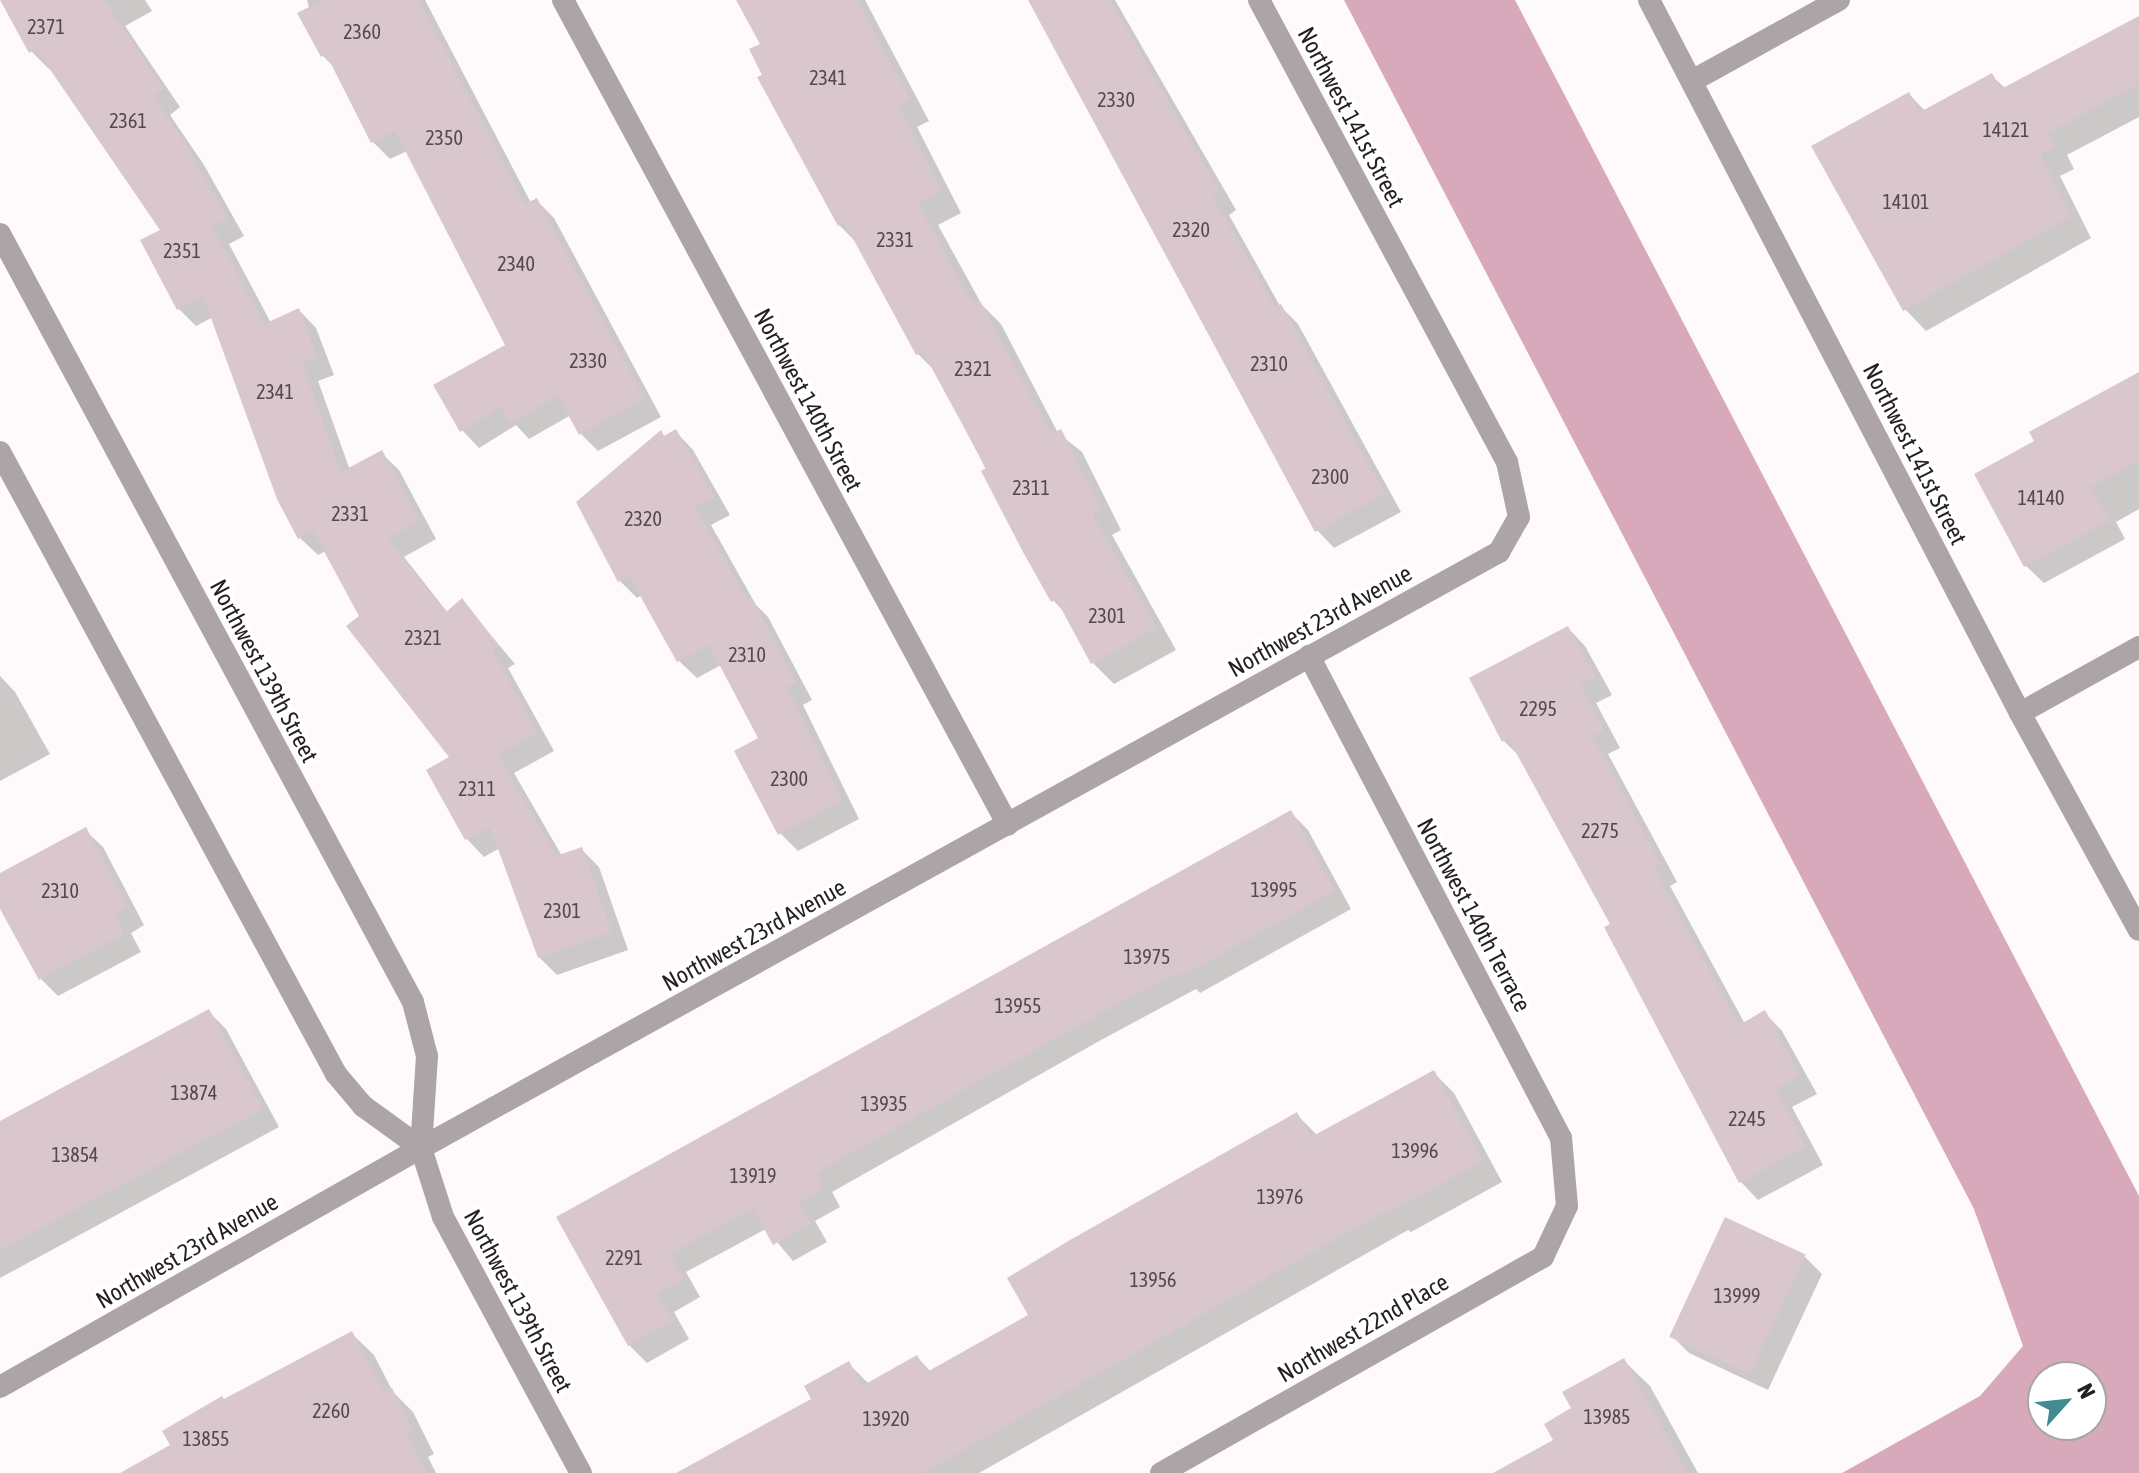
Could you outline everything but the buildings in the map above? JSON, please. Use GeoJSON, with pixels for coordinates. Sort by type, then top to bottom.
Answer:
{"type":"FeatureCollection","features":[{"type":"Feature","properties":{"kind":"street","name":"Northwest 140th Street"},"geometry":{"type":"LineString","coordinates":[[563,0],[1008,825]]}},
{"type":"Feature","properties":{"kind":"street","name":"Northwest 141st Street"},"geometry":{"type":"LineString","coordinates":[[1259,0],[1507,462],[1519,517]]}},
{"type":"Feature","properties":{"kind":"street","name":"Northwest 141st Street"},"geometry":{"type":"LineString","coordinates":[[1649,0],[2020,713],[2139,930]]}},
{"type":"Feature","properties":{"kind":"street"},"geometry":{"type":"LineString","coordinates":[[1692,81],[1839,0]]}},
{"type":"Feature","properties":{"kind":"street","name":"Northwest 139th Street"},"geometry":{"type":"LineString","coordinates":[[0,234],[413,1002],[427,1056],[421,1148],[443,1217],[581,1473]]}},
{"type":"Feature","properties":{"kind":"street"},"geometry":{"type":"LineString","coordinates":[[0,452],[336,1074],[363,1106],[421,1148]]}},
{"type":"Feature","properties":{"kind":"street","name":"Northwest 23rd Avenue"},"geometry":{"type":"LineString","coordinates":[[0,1387],[421,1148],[1499,552],[1519,517]]}},
{"type":"Feature","properties":{"kind":"street"},"geometry":{"type":"LineString","coordinates":[[2020,713],[2139,647]]}},
{"type":"Feature","properties":{"kind":"street","name":"Northwest 140th Terrace"},"geometry":{"type":"LineString","coordinates":[[1309,656],[1561,1138],[1567,1206]]}},
{"type":"Feature","properties":{"kind":"street","name":"Northwest 22nd Place"},"geometry":{"type":"LineString","coordinates":[[1161,1473],[1543,1257],[1567,1206]]}},
{"type":"Feature","properties":{"kind":"shaded area"},"geometry":{"type":"Polygon","coordinates":[[[1344,0],[1515,0],[2139,1196],[2139,1473],[1842,1473],[1980,1396],[2023,1346],[1974,1209],[1344,0]]]}}]}
